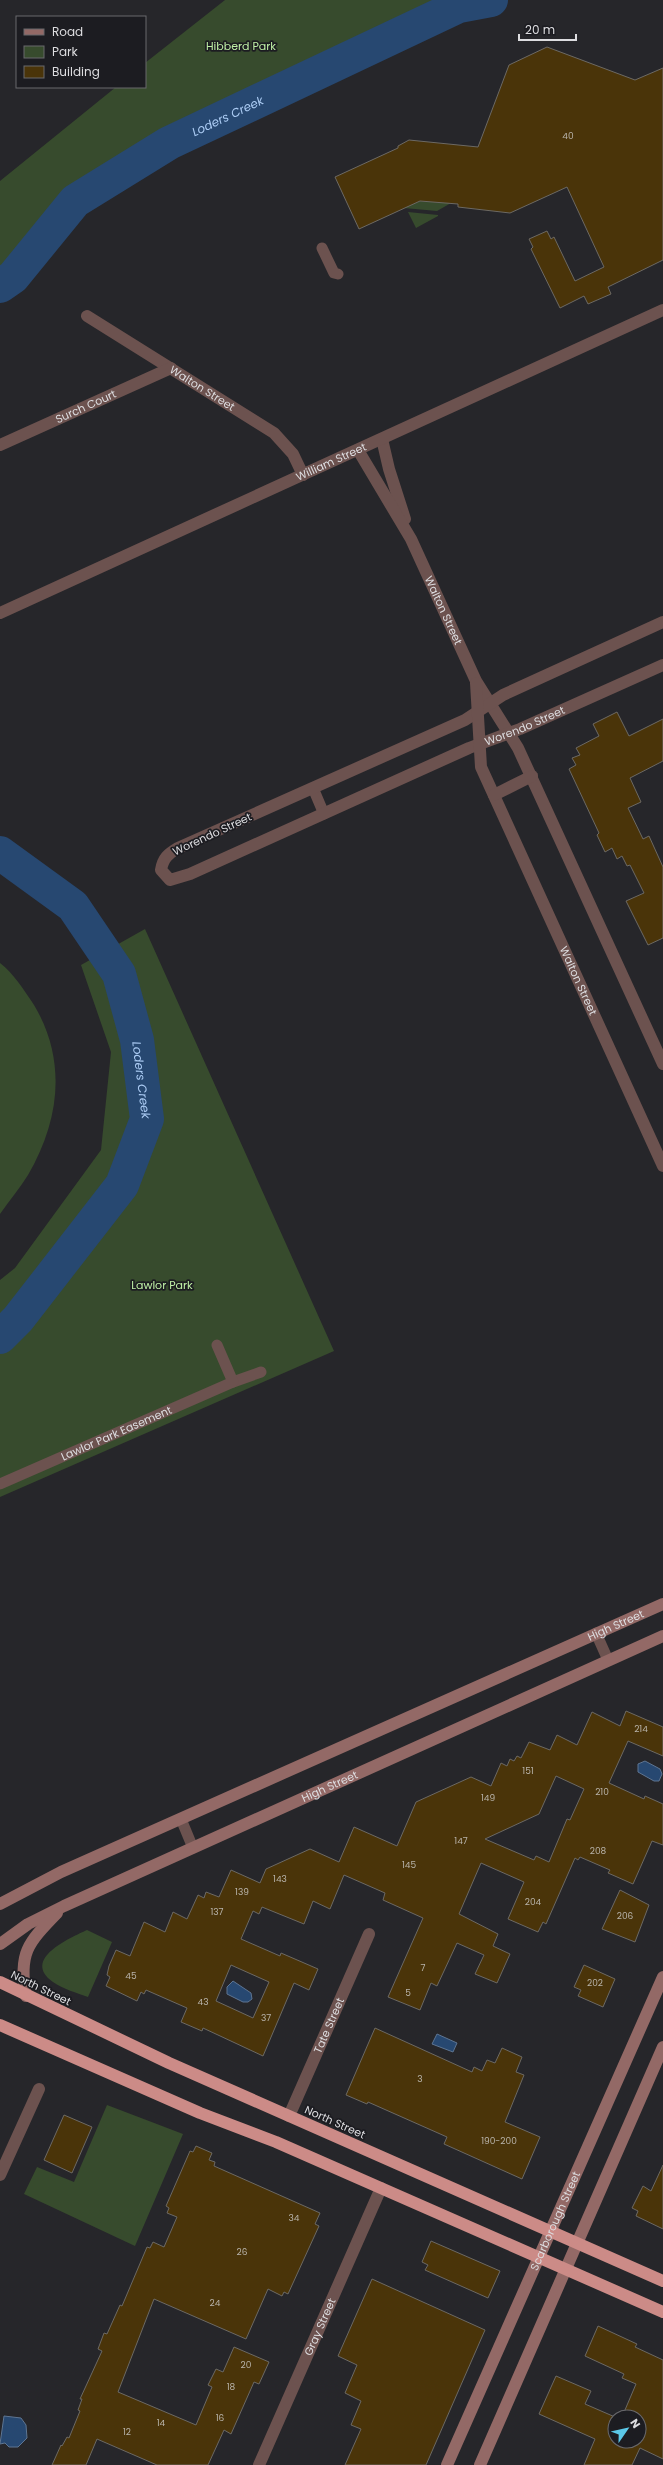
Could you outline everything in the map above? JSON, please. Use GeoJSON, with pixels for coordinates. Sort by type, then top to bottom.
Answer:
{"type":"FeatureCollection","features":[{"type":"Feature","properties":{"kind":"highway","name":"North Street"},"geometry":{"type":"LineString","coordinates":[[0,1982],[26,1996],[289,2116],[663,2281]]}},
{"type":"Feature","properties":{"kind":"highway"},"geometry":{"type":"LineString","coordinates":[[0,2025],[193,2110],[276,2142],[663,2312]]}},
{"type":"Feature","properties":{"kind":"main road","name":"High Street"},"geometry":{"type":"LineString","coordinates":[[0,1904],[61,1872],[663,1604]]}},
{"type":"Feature","properties":{"kind":"main road","name":"High Street"},"geometry":{"type":"LineString","coordinates":[[0,1944],[28,1924],[64,1906],[663,1636]]}},
{"type":"Feature","properties":{"kind":"main road"},"geometry":{"type":"LineString","coordinates":[[26,1996],[22,1971],[26,1950],[33,1938],[64,1906]]}},
{"type":"Feature","properties":{"kind":"main road","name":"Scarborough Street"},"geometry":{"type":"LineString","coordinates":[[447,2465],[663,1977]]}},
{"type":"Feature","properties":{"kind":"main road"},"geometry":{"type":"LineString","coordinates":[[480,2465],[663,2047]]}},
{"type":"Feature","properties":{"kind":"street","name":"William Street"},"geometry":{"type":"LineString","coordinates":[[0,613],[663,310]]}},
{"type":"Feature","properties":{"kind":"street","name":"Walton Street"},"geometry":{"type":"LineString","coordinates":[[87,316],[281,439],[294,454],[304,475]]}},
{"type":"Feature","properties":{"kind":"street","name":"Surch Court"},"geometry":{"type":"LineString","coordinates":[[0,445],[171,368]]}},
{"type":"Feature","properties":{"kind":"street","name":"Walton Street"},"geometry":{"type":"LineString","coordinates":[[382,439],[388,469],[411,539]]}},
{"type":"Feature","properties":{"kind":"street","name":"Walton Street"},"geometry":{"type":"LineString","coordinates":[[358,450],[411,539],[476,681],[509,733],[532,776],[663,1064]]}},
{"type":"Feature","properties":{"kind":"street","name":"Worendo Street"},"geometry":{"type":"LineString","coordinates":[[663,622],[503,695],[465,720],[174,851],[162,861],[161,870],[170,880],[180,878],[480,744],[509,733],[663,665]]}},
{"type":"Feature","properties":{"kind":"street","name":"Walton Street"},"geometry":{"type":"LineString","coordinates":[[476,681],[481,767],[663,1166]]}},
{"type":"Feature","properties":{"kind":"street"},"geometry":{"type":"LineString","coordinates":[[494,795],[532,776]]}},
{"type":"Feature","properties":{"kind":"street","name":"Tate Street"},"geometry":{"type":"LineString","coordinates":[[289,2116],[369,1934]]}},
{"type":"Feature","properties":{"kind":"street"},"geometry":{"type":"LineString","coordinates":[[0,2175],[39,2088]]}},
{"type":"Feature","properties":{"kind":"street","name":"Gray Street"},"geometry":{"type":"LineString","coordinates":[[259,2465],[381,2188]]}},
{"type":"Feature","properties":{"kind":"lane"},"geometry":{"type":"LineString","coordinates":[[322,248],[334,273],[338,274]]}},
{"type":"Feature","properties":{"kind":"lane"},"geometry":{"type":"LineString","coordinates":[[313,788],[324,814]]}},
{"type":"Feature","properties":{"kind":"lane"},"geometry":{"type":"LineString","coordinates":[[217,1345],[233,1382]]}},
{"type":"Feature","properties":{"kind":"lane","name":"Lawlor Park Easement"},"geometry":{"type":"LineString","coordinates":[[0,1484],[233,1382],[261,1372]]}},
{"type":"Feature","properties":{"kind":"lane"},"geometry":{"type":"LineString","coordinates":[[596,1633],[608,1660]]}},
{"type":"Feature","properties":{"kind":"lane"},"geometry":{"type":"LineString","coordinates":[[181,1819],[193,1848]]}},
{"type":"Feature","properties":{"kind":"green space","name":"Hibberd Park"},"geometry":{"type":"Polygon","coordinates":[[[225,0],[449,0],[167,132],[73,192],[0,277],[0,181],[115,88],[146,88],[146,62],[225,0]]]}},
{"type":"Feature","properties":{"kind":"green space"},"geometry":{"type":"Polygon","coordinates":[[[420,201],[451,203],[437,211],[404,208],[420,201]]]}},
{"type":"Feature","properties":{"kind":"green space"},"geometry":{"type":"Polygon","coordinates":[[[408,212],[438,215],[438,216],[416,228],[408,212]]]}},
{"type":"Feature","properties":{"kind":"green space","name":"Lawlor Park"},"geometry":{"type":"Polygon","coordinates":[[[145,929],[334,1351],[0,1497],[0,1280],[15,1268],[101,1150],[111,1052],[81,965],[145,929]]]}},
{"type":"Feature","properties":{"kind":"green space"},"geometry":{"type":"Polygon","coordinates":[[[0,963],[10,972],[23,988],[45,1026],[55,1068],[55,1090],[53,1112],[39,1154],[25,1180],[0,1214],[0,963]]]}},
{"type":"Feature","properties":{"kind":"green space"},"geometry":{"type":"Polygon","coordinates":[[[87,1930],[112,1942],[88,1997],[66,1989],[53,1982],[45,1973],[42,1965],[45,1958],[52,1950],[70,1938],[87,1930]]]}},
{"type":"Feature","properties":{"kind":"green space"},"geometry":{"type":"Polygon","coordinates":[[[107,2105],[183,2134],[135,2246],[24,2194],[37,2167],[74,2182],[107,2105]]]}},
{"type":"Feature","properties":{"kind":"water"},"geometry":{"type":"Polygon","coordinates":[[[645,1761],[660,1769],[662,1774],[659,1781],[654,1781],[638,1772],[638,1764],[645,1761]]]}},
{"type":"Feature","properties":{"kind":"water"},"geometry":{"type":"Polygon","coordinates":[[[233,1981],[251,1993],[252,1999],[248,2002],[243,2002],[227,1994],[227,1987],[233,1981]]]}},
{"type":"Feature","properties":{"kind":"water"},"geometry":{"type":"Polygon","coordinates":[[[437,2034],[457,2043],[453,2052],[432,2044],[437,2034]]]}},
{"type":"Feature","properties":{"kind":"water"},"geometry":{"type":"Polygon","coordinates":[[[4,2416],[21,2418],[26,2425],[27,2438],[18,2447],[9,2447],[5,2443],[0,2444],[4,2416]]]}},
{"type":"Feature","properties":{"kind":"building"},"geometry":{"type":"Polygon","coordinates":[[[547,47],[635,80],[663,68],[663,260],[608,287],[611,294],[588,304],[584,296],[560,308],[531,249],[533,247],[529,239],[547,231],[551,239],[554,237],[575,281],[604,267],[567,187],[510,213],[458,207],[458,204],[420,201],[359,229],[335,177],[398,148],[398,146],[409,140],[478,147],[509,65],[547,47]]]}},
{"type":"Feature","properties":{"kind":"building"},"geometry":{"type":"Polygon","coordinates":[[[617,712],[629,736],[663,719],[663,761],[630,778],[641,802],[628,808],[643,839],[649,836],[663,867],[663,938],[648,945],[626,901],[644,893],[630,865],[627,866],[622,856],[617,859],[612,848],[605,852],[597,835],[599,833],[569,769],[576,765],[572,758],[580,755],[576,748],[599,736],[593,724],[617,712]]]}},
{"type":"Feature","properties":{"kind":"building"},"geometry":{"type":"Polygon","coordinates":[[[626,1711],[663,1727],[663,1756],[628,1741],[609,1783],[644,1799],[645,1796],[663,1804],[663,1845],[652,1841],[633,1884],[608,1873],[610,1870],[580,1857],[578,1860],[575,1858],[546,1924],[543,1922],[538,1932],[508,1919],[524,1882],[481,1863],[459,1914],[498,1934],[493,1946],[510,1954],[497,1983],[475,1974],[484,1955],[457,1943],[437,1986],[431,1983],[420,2010],[388,1997],[423,1918],[383,1900],[385,1893],[344,1875],[330,1909],[313,1901],[304,1924],[262,1907],[259,1914],[253,1911],[241,1939],[280,1956],[281,1953],[318,1969],[309,1990],[294,1983],[263,2056],[203,2028],[202,2031],[181,2022],[187,2008],[146,1990],[144,1994],[141,1992],[137,2001],[106,1986],[110,1977],[107,1975],[109,1966],[116,1950],[130,1956],[144,1922],[165,1932],[173,1912],[187,1919],[198,1895],[204,1898],[206,1892],[219,1897],[231,1870],[260,1883],[266,1869],[310,1849],[339,1862],[354,1827],[397,1846],[416,1802],[471,1777],[491,1786],[501,1763],[507,1766],[510,1759],[514,1761],[517,1756],[521,1758],[529,1742],[550,1750],[557,1735],[577,1745],[592,1712],[620,1726],[626,1711]],[[556,1776],[539,1814],[485,1839],[534,1860],[536,1856],[549,1862],[567,1819],[570,1820],[584,1789],[556,1776]],[[231,1965],[216,2001],[253,2018],[269,1982],[231,1965]]]}},
{"type":"Feature","properties":{"kind":"building"},"geometry":{"type":"Polygon","coordinates":[[[620,1890],[649,1905],[635,1942],[602,1929],[620,1890]]]}},
{"type":"Feature","properties":{"kind":"building"},"geometry":{"type":"Polygon","coordinates":[[[584,1965],[615,1979],[603,2007],[578,1996],[581,1990],[574,1987],[584,1965]]]}},
{"type":"Feature","properties":{"kind":"building"},"geometry":{"type":"Polygon","coordinates":[[[375,2028],[472,2072],[474,2067],[482,2071],[487,2060],[495,2063],[502,2048],[522,2057],[516,2072],[524,2075],[505,2122],[540,2137],[522,2179],[444,2144],[447,2137],[368,2102],[367,2104],[346,2095],[375,2028]]]}},
{"type":"Feature","properties":{"kind":"building"},"geometry":{"type":"Polygon","coordinates":[[[64,2115],[92,2127],[72,2173],[44,2160],[64,2115]]]}},
{"type":"Feature","properties":{"kind":"building"},"geometry":{"type":"Polygon","coordinates":[[[196,2146],[212,2153],[209,2160],[215,2162],[214,2166],[320,2213],[315,2224],[319,2226],[288,2294],[284,2292],[282,2296],[268,2289],[246,2339],[154,2299],[118,2392],[196,2425],[212,2387],[208,2385],[216,2369],[223,2372],[234,2347],[269,2362],[259,2384],[254,2382],[231,2434],[224,2430],[208,2465],[157,2465],[97,2439],[86,2465],[52,2465],[61,2445],[62,2446],[67,2437],[69,2438],[80,2411],[78,2410],[82,2399],[80,2399],[102,2351],[98,2349],[104,2333],[107,2334],[120,2305],[122,2306],[147,2247],[150,2248],[153,2242],[164,2247],[177,2217],[167,2213],[169,2208],[166,2206],[190,2151],[193,2152],[196,2146]]]}},
{"type":"Feature","properties":{"kind":"building"},"geometry":{"type":"Polygon","coordinates":[[[663,2165],[663,2229],[636,2216],[638,2211],[632,2208],[643,2186],[651,2191],[663,2165]]]}},
{"type":"Feature","properties":{"kind":"building"},"geometry":{"type":"Polygon","coordinates":[[[431,2241],[500,2271],[488,2298],[425,2270],[428,2265],[422,2262],[431,2241]]]}},
{"type":"Feature","properties":{"kind":"building"},"geometry":{"type":"Polygon","coordinates":[[[372,2279],[485,2330],[426,2465],[345,2465],[361,2429],[351,2425],[361,2401],[345,2393],[357,2365],[338,2356],[372,2279]]]}},
{"type":"Feature","properties":{"kind":"building"},"geometry":{"type":"Polygon","coordinates":[[[598,2326],[637,2344],[635,2347],[663,2360],[663,2459],[642,2449],[647,2449],[647,2409],[625,2409],[636,2384],[622,2378],[624,2374],[585,2356],[598,2326]]]}},
{"type":"Feature","properties":{"kind":"building"},"geometry":{"type":"Polygon","coordinates":[[[556,2376],[591,2391],[585,2404],[607,2414],[607,2449],[640,2449],[632,2465],[584,2465],[595,2439],[539,2414],[556,2376]]]}},
{"type":"Feature","properties":{"kind":"waterway","name":"Loders Creek"},"geometry":{"type":"LineString","coordinates":[[0,286],[13,277],[75,201],[169,143],[459,6],[491,0]]}},
{"type":"Feature","properties":{"kind":"waterway","name":"Loders Creek"},"geometry":{"type":"LineString","coordinates":[[0,853],[73,906],[119,974],[137,1040],[147,1119],[122,1185],[18,1319],[0,1337]]}}]}
